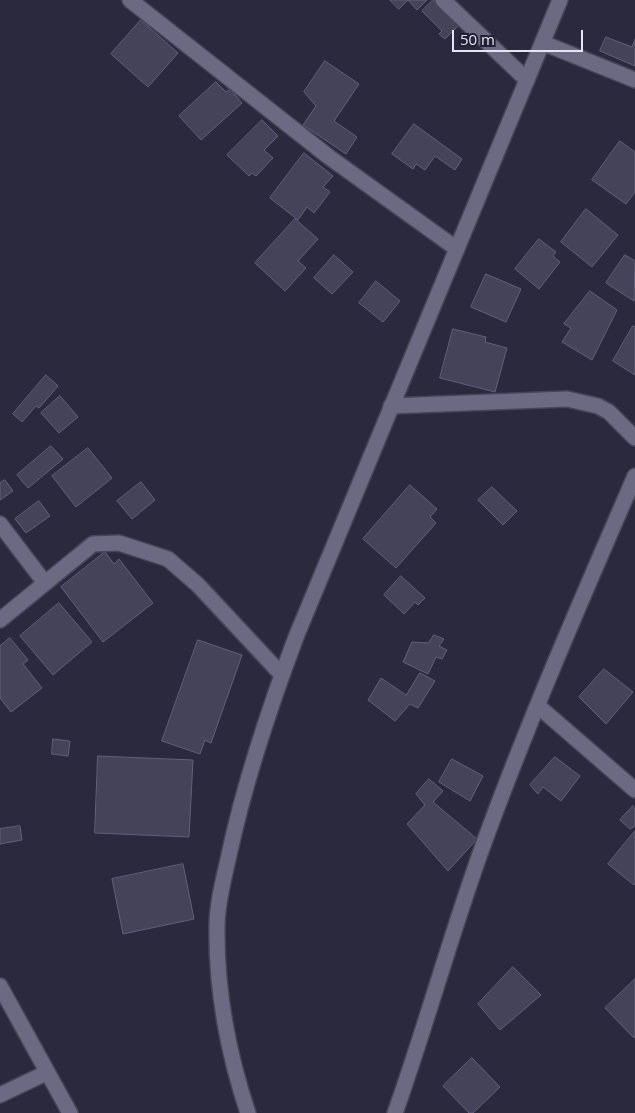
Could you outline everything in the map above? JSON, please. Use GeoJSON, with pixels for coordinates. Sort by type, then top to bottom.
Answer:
{"type":"FeatureCollection","features":[{"type":"Feature","properties":{"kind":"street"},"geometry":{"type":"LineString","coordinates":[[130,0],[329,157],[457,249]]}},
{"type":"Feature","properties":{"kind":"street"},"geometry":{"type":"LineString","coordinates":[[443,0],[527,80]]}},
{"type":"Feature","properties":{"kind":"street"},"geometry":{"type":"LineString","coordinates":[[248,1113],[225,1028],[218,976],[217,924],[241,801],[266,716],[282,675],[391,406],[560,0]]}},
{"type":"Feature","properties":{"kind":"street"},"geometry":{"type":"LineString","coordinates":[[543,43],[635,80]]}},
{"type":"Feature","properties":{"kind":"street"},"geometry":{"type":"LineString","coordinates":[[391,406],[566,399],[598,406],[609,412],[635,438]]}},
{"type":"Feature","properties":{"kind":"street"},"geometry":{"type":"LineString","coordinates":[[395,1113],[482,848],[538,706],[635,476]]}},
{"type":"Feature","properties":{"kind":"street"},"geometry":{"type":"LineString","coordinates":[[0,524],[45,583]]}},
{"type":"Feature","properties":{"kind":"street"},"geometry":{"type":"LineString","coordinates":[[0,620],[93,544],[119,543],[168,560],[198,585],[282,675]]}},
{"type":"Feature","properties":{"kind":"street"},"geometry":{"type":"LineString","coordinates":[[538,706],[635,790]]}},
{"type":"Feature","properties":{"kind":"street"},"geometry":{"type":"LineString","coordinates":[[0,986],[46,1073],[70,1113]]}},
{"type":"Feature","properties":{"kind":"street"},"geometry":{"type":"LineString","coordinates":[[0,1096],[46,1073]]}},
{"type":"Feature","properties":{"kind":"building"},"geometry":{"type":"Polygon","coordinates":[[[390,0],[408,0],[399,9],[390,0]]]}},
{"type":"Feature","properties":{"kind":"building"},"geometry":{"type":"Polygon","coordinates":[[[408,0],[427,0],[417,10],[408,0]]]}},
{"type":"Feature","properties":{"kind":"building"},"geometry":{"type":"Polygon","coordinates":[[[433,0],[460,24],[445,39],[439,34],[442,31],[422,11],[433,0]]]}},
{"type":"Feature","properties":{"kind":"building"},"geometry":{"type":"Polygon","coordinates":[[[141,20],[178,53],[148,87],[111,54],[141,20]]]}},
{"type":"Feature","properties":{"kind":"building"},"geometry":{"type":"Polygon","coordinates":[[[606,37],[632,47],[635,39],[635,66],[600,51],[606,37]]]}},
{"type":"Feature","properties":{"kind":"building"},"geometry":{"type":"Polygon","coordinates":[[[325,61],[359,84],[334,121],[357,137],[346,154],[303,125],[316,106],[304,92],[325,61]]]}},
{"type":"Feature","properties":{"kind":"building"},"geometry":{"type":"Polygon","coordinates":[[[216,82],[226,92],[230,89],[242,103],[201,140],[179,116],[216,82]]]}},
{"type":"Feature","properties":{"kind":"building"},"geometry":{"type":"Polygon","coordinates":[[[262,120],[278,136],[264,150],[273,158],[256,176],[252,173],[249,176],[227,155],[262,120]]]}},
{"type":"Feature","properties":{"kind":"building"},"geometry":{"type":"Polygon","coordinates":[[[414,124],[462,159],[455,170],[435,156],[425,170],[416,164],[413,169],[392,154],[414,124]]]}},
{"type":"Feature","properties":{"kind":"building"},"geometry":{"type":"Polygon","coordinates":[[[620,141],[635,152],[635,192],[626,204],[592,180],[620,141]]]}},
{"type":"Feature","properties":{"kind":"building"},"geometry":{"type":"Polygon","coordinates":[[[304,153],[333,176],[323,187],[330,192],[314,213],[307,207],[298,220],[270,198],[304,153]]]}},
{"type":"Feature","properties":{"kind":"building"},"geometry":{"type":"Polygon","coordinates":[[[586,209],[618,235],[592,267],[561,242],[586,209]]]}},
{"type":"Feature","properties":{"kind":"building"},"geometry":{"type":"Polygon","coordinates":[[[295,219],[318,239],[298,261],[306,268],[285,291],[255,263],[295,219]]]}},
{"type":"Feature","properties":{"kind":"building"},"geometry":{"type":"Polygon","coordinates":[[[539,239],[556,252],[553,256],[560,262],[539,289],[515,269],[539,239]]]}},
{"type":"Feature","properties":{"kind":"building"},"geometry":{"type":"Polygon","coordinates":[[[334,255],[353,272],[332,294],[314,278],[334,255]]]}},
{"type":"Feature","properties":{"kind":"building"},"geometry":{"type":"Polygon","coordinates":[[[625,255],[635,261],[634,301],[606,283],[625,255]]]}},
{"type":"Feature","properties":{"kind":"building"},"geometry":{"type":"Polygon","coordinates":[[[486,274],[521,289],[506,322],[471,307],[486,274]]]}},
{"type":"Feature","properties":{"kind":"building"},"geometry":{"type":"Polygon","coordinates":[[[376,281],[400,301],[383,322],[359,303],[376,281]]]}},
{"type":"Feature","properties":{"kind":"building"},"geometry":{"type":"Polygon","coordinates":[[[590,291],[617,310],[592,360],[562,342],[571,328],[564,324],[590,291]]]}},
{"type":"Feature","properties":{"kind":"building"},"geometry":{"type":"Polygon","coordinates":[[[633,326],[635,327],[635,375],[613,361],[633,326]]]}},
{"type":"Feature","properties":{"kind":"building"},"geometry":{"type":"Polygon","coordinates":[[[453,329],[486,337],[485,342],[507,348],[495,392],[440,378],[453,329]]]}},
{"type":"Feature","properties":{"kind":"building"},"geometry":{"type":"Polygon","coordinates":[[[46,375],[58,386],[39,408],[36,406],[22,422],[13,414],[46,375]]]}},
{"type":"Feature","properties":{"kind":"building"},"geometry":{"type":"Polygon","coordinates":[[[60,396],[78,417],[59,433],[41,413],[60,396]]]}},
{"type":"Feature","properties":{"kind":"building"},"geometry":{"type":"Polygon","coordinates":[[[51,446],[63,459],[28,488],[17,475],[51,446]]]}},
{"type":"Feature","properties":{"kind":"building"},"geometry":{"type":"Polygon","coordinates":[[[88,448],[112,478],[76,507],[52,476],[88,448]]]}},
{"type":"Feature","properties":{"kind":"building"},"geometry":{"type":"Polygon","coordinates":[[[5,480],[13,491],[0,500],[0,483],[5,480]]]}},
{"type":"Feature","properties":{"kind":"building"},"geometry":{"type":"Polygon","coordinates":[[[141,482],[155,500],[132,519],[117,501],[141,482]]]}},
{"type":"Feature","properties":{"kind":"building"},"geometry":{"type":"Polygon","coordinates":[[[410,485],[437,509],[430,517],[436,523],[396,568],[363,539],[410,485]]]}},
{"type":"Feature","properties":{"kind":"building"},"geometry":{"type":"Polygon","coordinates":[[[492,487],[517,511],[503,525],[478,500],[492,487]]]}},
{"type":"Feature","properties":{"kind":"building"},"geometry":{"type":"Polygon","coordinates":[[[39,501],[50,516],[26,533],[15,519],[39,501]]]}},
{"type":"Feature","properties":{"kind":"building"},"geometry":{"type":"Polygon","coordinates":[[[105,552],[114,564],[119,559],[153,603],[103,642],[61,587],[105,552]]]}},
{"type":"Feature","properties":{"kind":"building"},"geometry":{"type":"Polygon","coordinates":[[[401,576],[425,598],[418,605],[415,602],[404,614],[384,595],[401,576]]]}},
{"type":"Feature","properties":{"kind":"building"},"geometry":{"type":"Polygon","coordinates":[[[59,603],[92,642],[53,675],[20,636],[59,603]]]}},
{"type":"Feature","properties":{"kind":"building"},"geometry":{"type":"Polygon","coordinates":[[[434,635],[444,639],[439,646],[447,650],[442,659],[436,657],[428,674],[403,662],[412,642],[428,643],[434,635]]]}},
{"type":"Feature","properties":{"kind":"building"},"geometry":{"type":"Polygon","coordinates":[[[10,638],[28,660],[23,664],[42,688],[11,712],[0,698],[0,646],[10,638]]]}},
{"type":"Feature","properties":{"kind":"building"},"geometry":{"type":"Polygon","coordinates":[[[198,640],[242,655],[211,743],[205,740],[200,754],[162,741],[198,640]]]}},
{"type":"Feature","properties":{"kind":"building"},"geometry":{"type":"Polygon","coordinates":[[[604,669],[633,692],[606,724],[579,697],[604,669]]]}},
{"type":"Feature","properties":{"kind":"building"},"geometry":{"type":"Polygon","coordinates":[[[420,673],[435,681],[418,708],[410,704],[395,721],[368,700],[381,678],[406,695],[420,673]]]}},
{"type":"Feature","properties":{"kind":"building"},"geometry":{"type":"Polygon","coordinates":[[[53,739],[70,741],[68,756],[52,754],[53,739]]]}},
{"type":"Feature","properties":{"kind":"building"},"geometry":{"type":"Polygon","coordinates":[[[98,756],[193,760],[189,837],[95,833],[98,756]]]}},
{"type":"Feature","properties":{"kind":"building"},"geometry":{"type":"Polygon","coordinates":[[[555,757],[580,776],[561,801],[543,787],[538,794],[530,785],[555,757]]]}},
{"type":"Feature","properties":{"kind":"building"},"geometry":{"type":"Polygon","coordinates":[[[452,759],[483,776],[470,801],[439,782],[452,759]]]}},
{"type":"Feature","properties":{"kind":"building"},"geometry":{"type":"Polygon","coordinates":[[[429,779],[443,791],[433,802],[477,839],[448,871],[407,824],[425,805],[416,794],[429,779]]]}},
{"type":"Feature","properties":{"kind":"building"},"geometry":{"type":"Polygon","coordinates":[[[633,806],[635,809],[635,826],[630,829],[620,820],[633,806]]]}},
{"type":"Feature","properties":{"kind":"building"},"geometry":{"type":"Polygon","coordinates":[[[20,826],[22,840],[0,844],[0,829],[20,826]]]}},
{"type":"Feature","properties":{"kind":"building"},"geometry":{"type":"Polygon","coordinates":[[[635,831],[635,884],[634,885],[608,864],[635,831]]]}},
{"type":"Feature","properties":{"kind":"building"},"geometry":{"type":"Polygon","coordinates":[[[183,864],[194,919],[123,934],[112,879],[183,864]]]}},
{"type":"Feature","properties":{"kind":"building"},"geometry":{"type":"Polygon","coordinates":[[[513,967],[541,995],[500,1030],[478,1004],[513,967]]]}},
{"type":"Feature","properties":{"kind":"building"},"geometry":{"type":"Polygon","coordinates":[[[635,979],[635,1037],[634,1038],[605,1008],[635,979]]]}},
{"type":"Feature","properties":{"kind":"building"},"geometry":{"type":"Polygon","coordinates":[[[472,1058],[500,1087],[473,1113],[469,1113],[443,1086],[472,1058]]]}}]}
